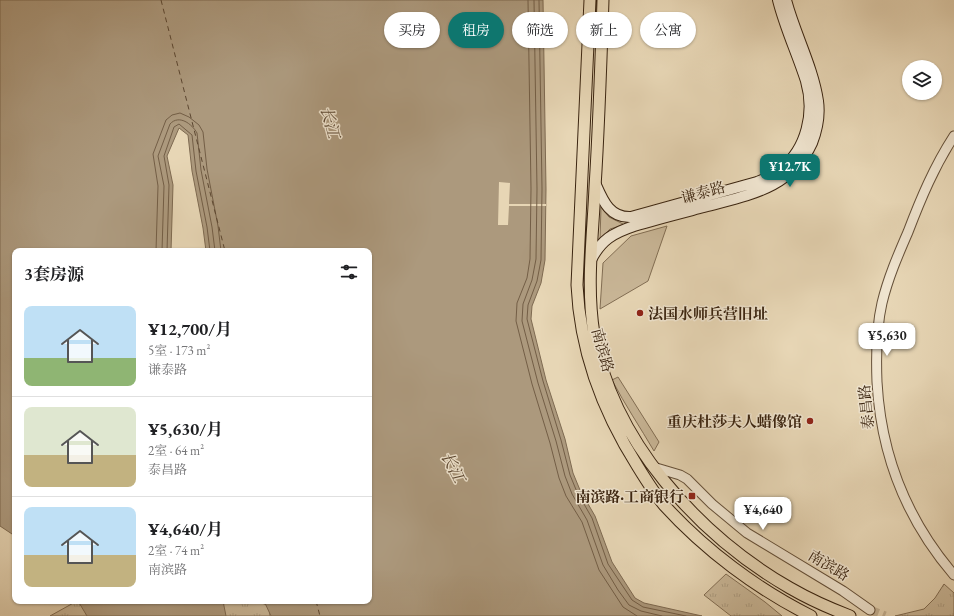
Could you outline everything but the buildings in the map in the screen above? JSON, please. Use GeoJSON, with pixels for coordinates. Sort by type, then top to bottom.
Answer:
{"type":"FeatureCollection","features":[{"type":"Feature","properties":{"kind":"main road","name":"南滨路"},"geometry":{"type":"LineString","coordinates":[[589,12],[590,0]]}},
{"type":"Feature","properties":{"kind":"main road"},"geometry":{"type":"LineString","coordinates":[[595,0],[599,2],[603,0]]}},
{"type":"Feature","properties":{"kind":"main road","name":"南滨路"},"geometry":{"type":"LineString","coordinates":[[603,0],[603,12]]}},
{"type":"Feature","properties":{"kind":"main road","name":"谦泰路"},"geometry":{"type":"LineString","coordinates":[[596,185],[603,201],[611,210],[622,216],[631,217],[756,182],[771,176],[792,158],[801,145],[809,124],[810,103],[806,81],[783,22],[778,0]]}},
{"type":"Feature","properties":{"kind":"main road","name":"谦泰路"},"geometry":{"type":"LineString","coordinates":[[591,260],[601,244],[620,231],[761,191],[786,177],[798,165],[815,136],[818,124],[818,102],[813,79],[791,19],[786,0]]}},
{"type":"Feature","properties":{"kind":"main road","name":"南滨路"},"geometry":{"type":"LineString","coordinates":[[588,48],[577,285],[578,308],[582,334],[594,377],[626,449],[663,504],[686,527],[725,561],[789,605],[811,616]]}},
{"type":"Feature","properties":{"kind":"main road","name":"南滨路"},"geometry":{"type":"LineString","coordinates":[[601,48],[596,185],[590,284],[591,306],[598,354],[604,374],[622,416],[638,444],[674,493],[692,512],[734,550],[790,588],[823,605],[850,616]]}},
{"type":"Feature","properties":{"kind":"street","name":"泰昌路"},"geometry":{"type":"LineString","coordinates":[[954,136],[930,178],[887,284],[879,323],[876,367],[882,432],[889,459],[898,483],[910,510],[923,533],[938,557],[954,575]]}},
{"type":"Feature","properties":{"kind":"street","name":"南滨路"},"geometry":{"type":"LineString","coordinates":[[653,466],[680,475],[687,479],[712,504],[747,533],[843,591],[870,610]]}},
{"type":"Feature","properties":{"kind":"green space"},"geometry":{"type":"Polygon","coordinates":[[[601,207],[609,217],[623,225],[610,229],[600,239],[601,207]]]}},
{"type":"Feature","properties":{"kind":"green space"},"geometry":{"type":"Polygon","coordinates":[[[667,226],[648,281],[600,309],[603,263],[631,236],[667,226]]]}},
{"type":"Feature","properties":{"kind":"green space"},"geometry":{"type":"Polygon","coordinates":[[[618,377],[659,442],[654,451],[612,380],[618,377]]]}},
{"type":"Feature","properties":{"kind":"green space"},"geometry":{"type":"Polygon","coordinates":[[[726,574],[782,616],[731,616],[704,595],[726,574]]]}},
{"type":"Feature","properties":{"kind":"green space"},"geometry":{"type":"Polygon","coordinates":[[[944,584],[954,593],[954,616],[895,616],[924,609],[935,598],[944,584]]]}},
{"type":"Feature","properties":{"kind":"green space"},"geometry":{"type":"Polygon","coordinates":[[[72,604],[92,604],[98,616],[50,616],[72,604]]]}},
{"type":"Feature","properties":{"kind":"green space"},"geometry":{"type":"Polygon","coordinates":[[[215,604],[264,604],[269,606],[270,616],[212,616],[215,604]]]}},
{"type":"Feature","properties":{"kind":"water","name":"长江"},"geometry":{"type":"Polygon","coordinates":[[[0,0],[543,0],[543,12],[512,12],[512,48],[544,48],[546,189],[545,260],[541,283],[532,306],[531,319],[546,380],[565,439],[573,473],[580,490],[595,516],[612,562],[635,598],[644,603],[702,616],[271,616],[265,604],[372,604],[372,248],[206,248],[192,171],[188,135],[179,128],[167,156],[173,185],[171,248],[12,248],[12,534],[0,526],[0,0]]]}},
{"type":"Feature","properties":{"kind":"water"},"geometry":{"type":"Polygon","coordinates":[[[80,604],[224,604],[226,616],[87,616],[80,604]]]}},
{"type":"Feature","properties":{"kind":"pier"},"geometry":{"type":"Polygon","coordinates":[[[499,182],[510,183],[509,204],[546,204],[546,206],[509,206],[508,225],[498,225],[499,182]]]}},
{"type":"Feature","properties":{"kind":"ferry route"},"geometry":{"type":"LineString","coordinates":[[161,0],[224,248]]}},
{"type":"Feature","properties":{"kind":"ferry route"},"geometry":{"type":"LineString","coordinates":[[317,604],[320,616]]}},
{"type":"Feature","properties":{"kind":"tunnel"},"geometry":{"type":"LineString","coordinates":[[870,610],[885,616]]}},
{"type":"Feature","properties":{"kind":"place","name":"法国水师兵营旧址"},"geometry":{"type":"Point","coordinates":[640,313]}},
{"type":"Feature","properties":{"kind":"place","name":"重庆杜莎夫人蜡像馆"},"geometry":{"type":"Point","coordinates":[810,421]}},
{"type":"Feature","properties":{"kind":"place","name":"南滨路·工商银行"},"geometry":{"type":"Point","coordinates":[692,496]}}]}
